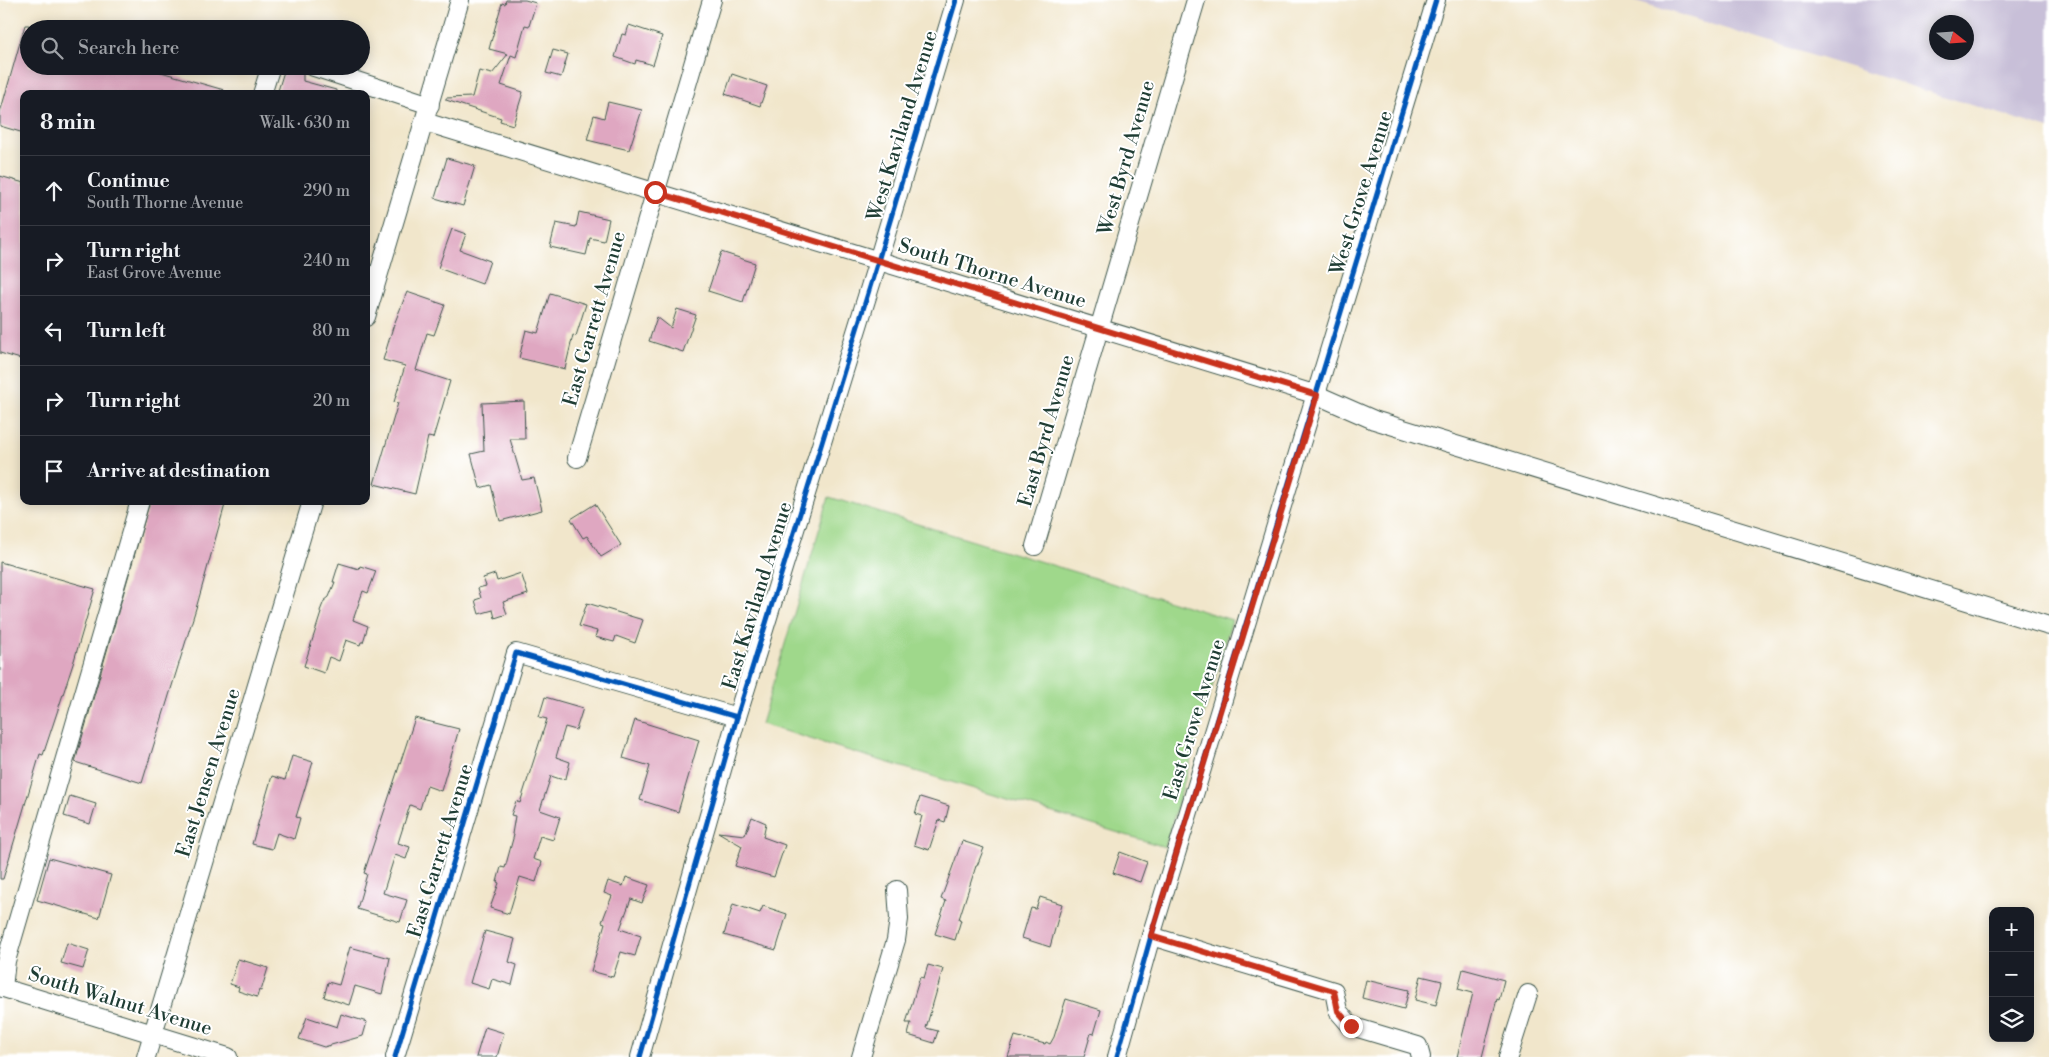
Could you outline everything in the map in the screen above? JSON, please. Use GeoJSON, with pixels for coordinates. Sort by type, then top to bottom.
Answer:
{"type":"FeatureCollection","features":[{"type":"Feature","properties":{"kind":"street"},"geometry":{"type":"LineString","coordinates":[[370,289],[373,268],[425,122],[460,0]]}},
{"type":"Feature","properties":{"kind":"street","name":"East Garrett Avenue"},"geometry":{"type":"LineString","coordinates":[[577,458],[712,0]]}},
{"type":"Feature","properties":{"kind":"street","name":"West Kaviland Avenue"},"geometry":{"type":"LineString","coordinates":[[878,261],[956,0]]}},
{"type":"Feature","properties":{"kind":"street","name":"West Byrd Avenue"},"geometry":{"type":"LineString","coordinates":[[1100,329],[1196,0]]}},
{"type":"Feature","properties":{"kind":"street","name":"West Grove Avenue"},"geometry":{"type":"LineString","coordinates":[[1317,395],[1436,0]]}},
{"type":"Feature","properties":{"kind":"street"},"geometry":{"type":"LineString","coordinates":[[263,90],[268,75]]}},
{"type":"Feature","properties":{"kind":"street"},"geometry":{"type":"LineString","coordinates":[[338,75],[430,105]]}},
{"type":"Feature","properties":{"kind":"street","name":"South Thorne Avenue"},"geometry":{"type":"LineString","coordinates":[[425,122],[1317,395],[1374,420],[2049,626]]}},
{"type":"Feature","properties":{"kind":"street","name":"East Kaviland Avenue"},"geometry":{"type":"LineString","coordinates":[[640,1057],[737,717],[878,261]]}},
{"type":"Feature","properties":{"kind":"street","name":"East Byrd Avenue"},"geometry":{"type":"LineString","coordinates":[[1036,546],[1100,329]]}},
{"type":"Feature","properties":{"kind":"street","name":"East Grove Avenue"},"geometry":{"type":"LineString","coordinates":[[1117,1057],[1151,936],[1317,395]]}},
{"type":"Feature","properties":{"kind":"street"},"geometry":{"type":"LineString","coordinates":[[2,988],[6,961],[139,505]]}},
{"type":"Feature","properties":{"kind":"street","name":"East Jensen Avenue"},"geometry":{"type":"LineString","coordinates":[[146,1057],[311,505]]}},
{"type":"Feature","properties":{"kind":"street","name":"East Garrett Avenue"},"geometry":{"type":"LineString","coordinates":[[395,1057],[516,653],[737,717]]}},
{"type":"Feature","properties":{"kind":"street"},"geometry":{"type":"LineString","coordinates":[[861,1057],[896,940],[899,919],[896,890]]}},
{"type":"Feature","properties":{"kind":"street"},"geometry":{"type":"LineString","coordinates":[[1151,936],[1334,991],[1338,1011],[1351,1026],[1418,1046],[1421,1057]]}},
{"type":"Feature","properties":{"kind":"street","name":"South Walnut Avenue"},"geometry":{"type":"LineString","coordinates":[[2,988],[216,1055]]}},
{"type":"Feature","properties":{"kind":"street"},"geometry":{"type":"LineString","coordinates":[[1508,1057],[1528,994]]}},
{"type":"Feature","properties":{"kind":"shaded area"},"geometry":{"type":"Polygon","coordinates":[[[1633,0],[2049,0],[2049,129],[1633,0]]]}},
{"type":"Feature","properties":{"kind":"green space"},"geometry":{"type":"Polygon","coordinates":[[[829,497],[1232,620],[1165,847],[761,724],[829,497]]]}},
{"type":"Feature","properties":{"kind":"building"},"geometry":{"type":"Polygon","coordinates":[[[506,0],[525,0],[536,3],[529,26],[525,25],[516,57],[511,55],[501,85],[523,92],[513,125],[500,121],[501,118],[446,100],[446,98],[472,97],[479,71],[492,74],[508,54],[489,49],[502,3],[505,4],[506,0]]]}},
{"type":"Feature","properties":{"kind":"building"},"geometry":{"type":"Polygon","coordinates":[[[629,25],[662,36],[653,65],[636,60],[635,64],[615,57],[622,34],[626,35],[629,25]]]}},
{"type":"Feature","properties":{"kind":"building"},"geometry":{"type":"Polygon","coordinates":[[[20,43],[20,75],[172,75],[224,90],[20,90],[20,132],[0,126],[0,113],[20,43]]]}},
{"type":"Feature","properties":{"kind":"building"},"geometry":{"type":"Polygon","coordinates":[[[553,50],[568,54],[561,77],[546,73],[553,50]]]}},
{"type":"Feature","properties":{"kind":"building"},"geometry":{"type":"Polygon","coordinates":[[[732,74],[767,86],[760,106],[725,94],[732,74]]]}},
{"type":"Feature","properties":{"kind":"building"},"geometry":{"type":"Polygon","coordinates":[[[283,75],[303,75],[303,81],[336,90],[278,90],[283,75]]]}},
{"type":"Feature","properties":{"kind":"building"},"geometry":{"type":"Polygon","coordinates":[[[608,102],[642,110],[629,150],[587,140],[594,115],[604,118],[608,102]]]}},
{"type":"Feature","properties":{"kind":"building"},"geometry":{"type":"Polygon","coordinates":[[[447,158],[475,166],[463,206],[435,198],[447,158]]]}},
{"type":"Feature","properties":{"kind":"building"},"geometry":{"type":"Polygon","coordinates":[[[0,176],[20,182],[20,359],[0,353],[0,176]]]}},
{"type":"Feature","properties":{"kind":"building"},"geometry":{"type":"Polygon","coordinates":[[[579,212],[609,219],[604,241],[590,238],[586,255],[550,247],[556,223],[576,227],[579,212]]]}},
{"type":"Feature","properties":{"kind":"building"},"geometry":{"type":"Polygon","coordinates":[[[452,229],[466,234],[460,250],[490,261],[482,284],[438,268],[452,229]]]}},
{"type":"Feature","properties":{"kind":"building"},"geometry":{"type":"Polygon","coordinates":[[[721,252],[755,263],[743,302],[708,291],[721,252]]]}},
{"type":"Feature","properties":{"kind":"building"},"geometry":{"type":"Polygon","coordinates":[[[407,292],[445,305],[434,335],[427,333],[416,370],[450,381],[433,438],[428,437],[415,494],[374,484],[398,403],[394,402],[405,366],[383,360],[393,327],[407,292]]]}},
{"type":"Feature","properties":{"kind":"building"},"geometry":{"type":"Polygon","coordinates":[[[550,293],[586,304],[576,336],[573,335],[565,369],[519,358],[526,330],[538,333],[550,293]]]}},
{"type":"Feature","properties":{"kind":"building"},"geometry":{"type":"Polygon","coordinates":[[[677,309],[696,315],[683,352],[649,341],[657,317],[671,328],[677,309]]]}},
{"type":"Feature","properties":{"kind":"building"},"geometry":{"type":"Polygon","coordinates":[[[524,401],[525,439],[510,439],[522,480],[534,478],[542,510],[500,521],[491,485],[480,488],[471,454],[484,451],[482,403],[524,401]]]}},
{"type":"Feature","properties":{"kind":"building"},"geometry":{"type":"Polygon","coordinates":[[[595,504],[621,545],[601,557],[587,536],[583,538],[571,519],[595,504]]]}},
{"type":"Feature","properties":{"kind":"building"},"geometry":{"type":"Polygon","coordinates":[[[149,505],[225,505],[197,605],[142,783],[75,762],[149,505]]]}},
{"type":"Feature","properties":{"kind":"building"},"geometry":{"type":"Polygon","coordinates":[[[0,562],[95,589],[43,755],[40,754],[3,879],[0,879],[0,562]]]}},
{"type":"Feature","properties":{"kind":"building"},"geometry":{"type":"Polygon","coordinates":[[[339,563],[359,569],[360,566],[376,571],[368,593],[363,591],[353,620],[368,626],[363,642],[360,645],[346,640],[339,661],[329,657],[324,673],[304,666],[321,613],[320,611],[324,601],[329,597],[335,582],[333,582],[339,563]]]}},
{"type":"Feature","properties":{"kind":"building"},"geometry":{"type":"Polygon","coordinates":[[[521,573],[528,594],[503,602],[507,614],[495,618],[493,610],[479,614],[475,600],[481,598],[478,588],[486,586],[483,578],[495,574],[497,581],[521,573]]]}},
{"type":"Feature","properties":{"kind":"building"},"geometry":{"type":"Polygon","coordinates":[[[587,603],[643,620],[635,643],[616,636],[614,642],[595,637],[597,631],[579,626],[587,603]]]}},
{"type":"Feature","properties":{"kind":"building"},"geometry":{"type":"Polygon","coordinates":[[[545,697],[583,708],[576,730],[565,727],[556,757],[570,762],[566,778],[560,779],[551,776],[540,810],[560,817],[553,840],[540,836],[533,859],[542,862],[536,882],[520,877],[509,914],[490,908],[499,883],[497,882],[501,867],[505,868],[514,835],[512,834],[515,816],[511,815],[516,801],[520,803],[547,719],[539,717],[545,697]]]}},
{"type":"Feature","properties":{"kind":"building"},"geometry":{"type":"Polygon","coordinates":[[[415,718],[459,729],[441,791],[427,786],[420,809],[410,805],[398,843],[410,847],[406,859],[395,855],[383,893],[407,900],[400,922],[357,909],[367,874],[364,873],[415,718]]]}},
{"type":"Feature","properties":{"kind":"building"},"geometry":{"type":"Polygon","coordinates":[[[635,720],[699,740],[678,812],[640,800],[650,766],[623,758],[635,720]]]}},
{"type":"Feature","properties":{"kind":"building"},"geometry":{"type":"Polygon","coordinates":[[[292,756],[313,762],[296,817],[300,818],[294,839],[277,833],[272,849],[252,844],[272,776],[285,780],[292,756]]]}},
{"type":"Feature","properties":{"kind":"building"},"geometry":{"type":"Polygon","coordinates":[[[70,796],[96,804],[90,824],[64,816],[70,796]]]}},
{"type":"Feature","properties":{"kind":"building"},"geometry":{"type":"Polygon","coordinates":[[[920,797],[949,806],[945,822],[939,820],[929,850],[914,845],[922,816],[915,814],[920,797]]]}},
{"type":"Feature","properties":{"kind":"building"},"geometry":{"type":"Polygon","coordinates":[[[752,817],[766,823],[763,837],[785,845],[774,877],[735,866],[742,846],[718,832],[745,835],[752,817]]]}},
{"type":"Feature","properties":{"kind":"building"},"geometry":{"type":"Polygon","coordinates":[[[962,841],[984,848],[976,866],[959,919],[961,920],[955,940],[935,934],[946,901],[941,899],[962,841]]]}},
{"type":"Feature","properties":{"kind":"building"},"geometry":{"type":"Polygon","coordinates":[[[1120,852],[1147,862],[1140,882],[1113,873],[1120,852]]]}},
{"type":"Feature","properties":{"kind":"building"},"geometry":{"type":"Polygon","coordinates":[[[49,858],[111,875],[99,918],[37,900],[49,858]]]}},
{"type":"Feature","properties":{"kind":"building"},"geometry":{"type":"Polygon","coordinates":[[[626,877],[649,885],[642,903],[631,899],[620,929],[641,936],[635,956],[621,952],[613,977],[591,971],[605,923],[602,922],[612,896],[604,893],[608,881],[623,886],[626,877]]]}},
{"type":"Feature","properties":{"kind":"building"},"geometry":{"type":"Polygon","coordinates":[[[1040,897],[1062,904],[1050,947],[1022,938],[1031,908],[1036,909],[1040,897]]]}},
{"type":"Feature","properties":{"kind":"building"},"geometry":{"type":"Polygon","coordinates":[[[733,904],[760,913],[763,906],[787,914],[776,950],[724,935],[733,904]]]}},
{"type":"Feature","properties":{"kind":"building"},"geometry":{"type":"Polygon","coordinates":[[[485,931],[515,939],[509,962],[517,965],[512,985],[492,979],[489,989],[470,983],[485,931]]]}},
{"type":"Feature","properties":{"kind":"building"},"geometry":{"type":"Polygon","coordinates":[[[67,943],[89,950],[83,969],[61,963],[67,943]]]}},
{"type":"Feature","properties":{"kind":"building"},"geometry":{"type":"Polygon","coordinates":[[[350,947],[390,958],[382,994],[355,986],[349,1005],[324,997],[328,982],[339,985],[350,947]]]}},
{"type":"Feature","properties":{"kind":"building"},"geometry":{"type":"Polygon","coordinates":[[[238,959],[268,968],[261,991],[259,990],[257,997],[238,991],[239,987],[230,984],[238,959]]]}},
{"type":"Feature","properties":{"kind":"building"},"geometry":{"type":"Polygon","coordinates":[[[928,965],[943,969],[926,1028],[938,1031],[934,1043],[908,1035],[911,1023],[906,1023],[920,977],[924,978],[928,965]]]}},
{"type":"Feature","properties":{"kind":"building"},"geometry":{"type":"Polygon","coordinates":[[[1463,969],[1504,980],[1499,1000],[1497,999],[1482,1057],[1457,1057],[1473,993],[1458,989],[1463,969]]]}},
{"type":"Feature","properties":{"kind":"building"},"geometry":{"type":"Polygon","coordinates":[[[1421,976],[1442,981],[1436,1005],[1415,1000],[1421,976]]]}},
{"type":"Feature","properties":{"kind":"building"},"geometry":{"type":"Polygon","coordinates":[[[1366,980],[1409,990],[1404,1009],[1362,998],[1366,980]]]}},
{"type":"Feature","properties":{"kind":"building"},"geometry":{"type":"Polygon","coordinates":[[[1066,999],[1101,1010],[1094,1034],[1091,1033],[1084,1057],[1008,1057],[1015,1036],[1050,1044],[1066,999]]]}},
{"type":"Feature","properties":{"kind":"building"},"geometry":{"type":"Polygon","coordinates":[[[341,1014],[367,1022],[363,1036],[324,1047],[299,1039],[307,1017],[337,1027],[341,1014]]]}},
{"type":"Feature","properties":{"kind":"building"},"geometry":{"type":"Polygon","coordinates":[[[485,1027],[504,1033],[497,1057],[476,1057],[485,1027]]]}},
{"type":"Feature","properties":{"kind":"cycle path"},"geometry":{"type":"LineString","coordinates":[[640,1057],[737,717],[878,261],[956,0]]}},
{"type":"Feature","properties":{"kind":"cycle path"},"geometry":{"type":"LineString","coordinates":[[1117,1057],[1151,936],[1436,0]]}},
{"type":"Feature","properties":{"kind":"cycle path"},"geometry":{"type":"LineString","coordinates":[[395,1057],[516,653],[737,717]]}},
{"type":"Feature","properties":{"kind":"route"},"geometry":{"type":"LineString","coordinates":[[655,192],[1317,395],[1151,936],[1334,991],[1338,1011],[1351,1026]]}}]}
